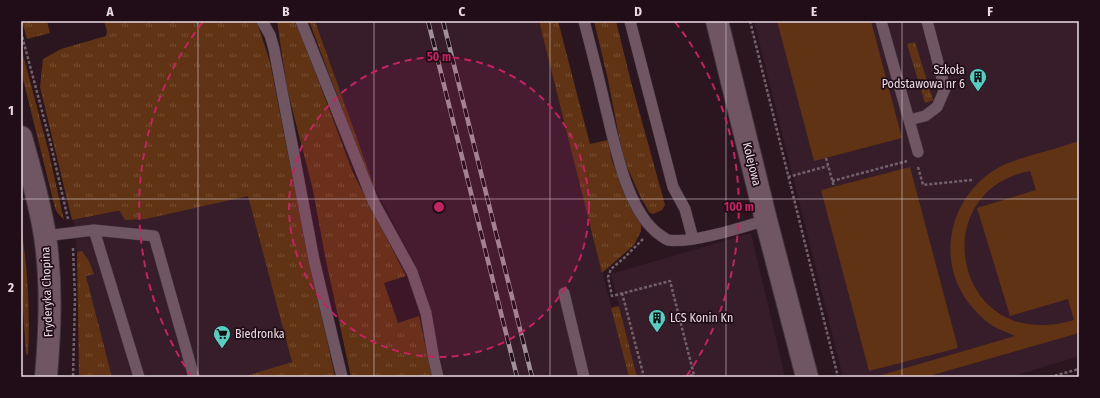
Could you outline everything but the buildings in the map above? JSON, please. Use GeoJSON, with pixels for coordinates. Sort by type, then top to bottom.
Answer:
{"type":"FeatureCollection","features":[{"type":"Feature","properties":{"kind":"street","name":"Kolejowa"},"geometry":{"type":"LineString","coordinates":[[717,21],[766,220],[807,377]]}},
{"type":"Feature","properties":{"kind":"street","name":"Fryderyka Chopina"},"geometry":{"type":"LineString","coordinates":[[21,137],[31,170],[45,236],[49,289],[49,342],[46,377]]}},
{"type":"Feature","properties":{"kind":"lane"},"geometry":{"type":"LineString","coordinates":[[262,21],[270,35]]}},
{"type":"Feature","properties":{"kind":"lane"},"geometry":{"type":"LineString","coordinates":[[269,21],[270,35],[274,49],[314,260],[342,377]]}},
{"type":"Feature","properties":{"kind":"lane"},"geometry":{"type":"LineString","coordinates":[[301,21],[373,200],[412,272],[426,313],[438,377]]}},
{"type":"Feature","properties":{"kind":"lane"},"geometry":{"type":"LineString","coordinates":[[584,21],[621,167],[640,213],[652,230],[666,240],[682,240],[693,239],[766,220]]}},
{"type":"Feature","properties":{"kind":"lane"},"geometry":{"type":"LineString","coordinates":[[630,21],[673,187],[685,209],[693,239]]}},
{"type":"Feature","properties":{"kind":"lane"},"geometry":{"type":"LineString","coordinates":[[881,21],[918,152]]}},
{"type":"Feature","properties":{"kind":"lane"},"geometry":{"type":"LineString","coordinates":[[909,120],[925,116],[937,106],[945,88],[927,21]]}},
{"type":"Feature","properties":{"kind":"lane"},"geometry":{"type":"LineString","coordinates":[[45,236],[94,230],[154,236],[194,377]]}},
{"type":"Feature","properties":{"kind":"lane"},"geometry":{"type":"LineString","coordinates":[[94,230],[139,377]]}},
{"type":"Feature","properties":{"kind":"lane"},"geometry":{"type":"LineString","coordinates":[[564,293],[584,377]]}},
{"type":"Feature","properties":{"kind":"path"},"geometry":{"type":"LineString","coordinates":[[750,21],[838,377]]}},
{"type":"Feature","properties":{"kind":"path"},"geometry":{"type":"LineString","coordinates":[[826,158],[834,187]]}},
{"type":"Feature","properties":{"kind":"path"},"geometry":{"type":"LineString","coordinates":[[832,181],[909,161]]}},
{"type":"Feature","properties":{"kind":"path"},"geometry":{"type":"LineString","coordinates":[[918,165],[922,184],[972,180]]}},
{"type":"Feature","properties":{"kind":"path"},"geometry":{"type":"LineString","coordinates":[[788,177],[828,166]]}},
{"type":"Feature","properties":{"kind":"path"},"geometry":{"type":"LineString","coordinates":[[652,230],[611,269],[608,277],[612,296],[670,281],[694,374],[684,377]]}},
{"type":"Feature","properties":{"kind":"path"},"geometry":{"type":"LineString","coordinates":[[622,293],[644,377]]}},
{"type":"Feature","properties":{"kind":"path"},"geometry":{"type":"LineString","coordinates":[[1050,377],[1079,369]]}},
{"type":"Feature","properties":{"kind":"shaded area"},"geometry":{"type":"Polygon","coordinates":[[[315,21],[539,21],[629,377],[444,377],[437,355],[433,315],[419,272],[374,186],[315,21]]]}},
{"type":"Feature","properties":{"kind":"shaded area"},"geometry":{"type":"Polygon","coordinates":[[[754,21],[1079,21],[1079,356],[1011,377],[843,377],[754,21]]]}},
{"type":"Feature","properties":{"kind":"shaded area"},"geometry":{"type":"Polygon","coordinates":[[[282,180],[326,377],[112,377],[86,276],[77,252],[74,220],[282,180]]]}},
{"type":"Feature","properties":{"kind":"shaded area"},"geometry":{"type":"Polygon","coordinates":[[[751,233],[785,377],[637,377],[611,274],[751,233]]]}},
{"type":"Feature","properties":{"kind":"green space"},"geometry":{"type":"Polygon","coordinates":[[[22,21],[47,21],[50,33],[27,39],[22,21]]]}},
{"type":"Feature","properties":{"kind":"green space"},"geometry":{"type":"Polygon","coordinates":[[[104,21],[257,22],[270,62],[335,377],[242,377],[292,362],[248,196],[146,219],[125,220],[120,211],[117,211],[72,220],[40,87],[43,59],[61,49],[106,36],[107,31],[104,21]]]}},
{"type":"Feature","properties":{"kind":"green space"},"geometry":{"type":"Polygon","coordinates":[[[277,21],[294,21],[298,26],[353,173],[406,276],[384,283],[398,323],[419,316],[432,377],[351,377],[325,256],[313,190],[287,89],[277,21]]]}},
{"type":"Feature","properties":{"kind":"green space"},"geometry":{"type":"Polygon","coordinates":[[[309,21],[315,21],[374,186],[365,169],[309,21]]]}},
{"type":"Feature","properties":{"kind":"green space"},"geometry":{"type":"Polygon","coordinates":[[[539,21],[558,21],[590,144],[608,140],[612,161],[631,207],[641,224],[641,231],[634,245],[602,273],[539,21]]]}},
{"type":"Feature","properties":{"kind":"green space"},"geometry":{"type":"Polygon","coordinates":[[[594,21],[616,21],[665,205],[662,210],[653,214],[649,212],[640,196],[622,152],[608,80],[594,21]]]}},
{"type":"Feature","properties":{"kind":"green space"},"geometry":{"type":"Polygon","coordinates":[[[777,21],[871,21],[902,138],[814,161],[777,21]]]}},
{"type":"Feature","properties":{"kind":"green space"},"geometry":{"type":"Polygon","coordinates":[[[915,42],[933,100],[925,103],[907,44],[915,42]]]}},
{"type":"Feature","properties":{"kind":"green space"},"geometry":{"type":"Polygon","coordinates":[[[21,47],[48,149],[64,220],[55,208],[21,71],[21,47]]]}},
{"type":"Feature","properties":{"kind":"green space"},"geometry":{"type":"Polygon","coordinates":[[[1079,141],[1079,333],[926,377],[878,377],[1015,336],[993,326],[986,321],[976,311],[961,291],[953,272],[950,253],[952,233],[957,214],[967,197],[980,182],[996,169],[1005,164],[1079,141]],[[1030,171],[996,185],[975,208],[965,236],[967,266],[979,294],[1001,315],[1033,325],[1074,320],[1068,299],[1010,316],[977,208],[1036,190],[1030,171]]]}},
{"type":"Feature","properties":{"kind":"green space"},"geometry":{"type":"Polygon","coordinates":[[[910,167],[958,348],[869,371],[821,190],[910,167]]]}},
{"type":"Feature","properties":{"kind":"green space"},"geometry":{"type":"Polygon","coordinates":[[[21,227],[28,291],[28,355],[26,354],[21,280],[21,227]]]}},
{"type":"Feature","properties":{"kind":"green space"},"geometry":{"type":"Polygon","coordinates":[[[82,251],[89,261],[94,274],[86,276],[112,377],[79,377],[77,252],[82,251]]]}},
{"type":"Feature","properties":{"kind":"green space"},"geometry":{"type":"Polygon","coordinates":[[[619,306],[637,377],[629,377],[611,308],[619,306]]]}},
{"type":"Feature","properties":{"kind":"railway"},"geometry":{"type":"LineString","coordinates":[[428,21],[517,377]]}},
{"type":"Feature","properties":{"kind":"railway"},"geometry":{"type":"LineString","coordinates":[[443,21],[532,377]]}},
{"type":"Feature","properties":{"kind":"place","name":"Szkoła Podstawowa nr 6"},"geometry":{"type":"Point","coordinates":[978,92]}},
{"type":"Feature","properties":{"kind":"place","name":"LCS Konin Kn"},"geometry":{"type":"Point","coordinates":[657,333]}},
{"type":"Feature","properties":{"kind":"place","name":"Biedronka"},"geometry":{"type":"Point","coordinates":[222,349]}}]}
